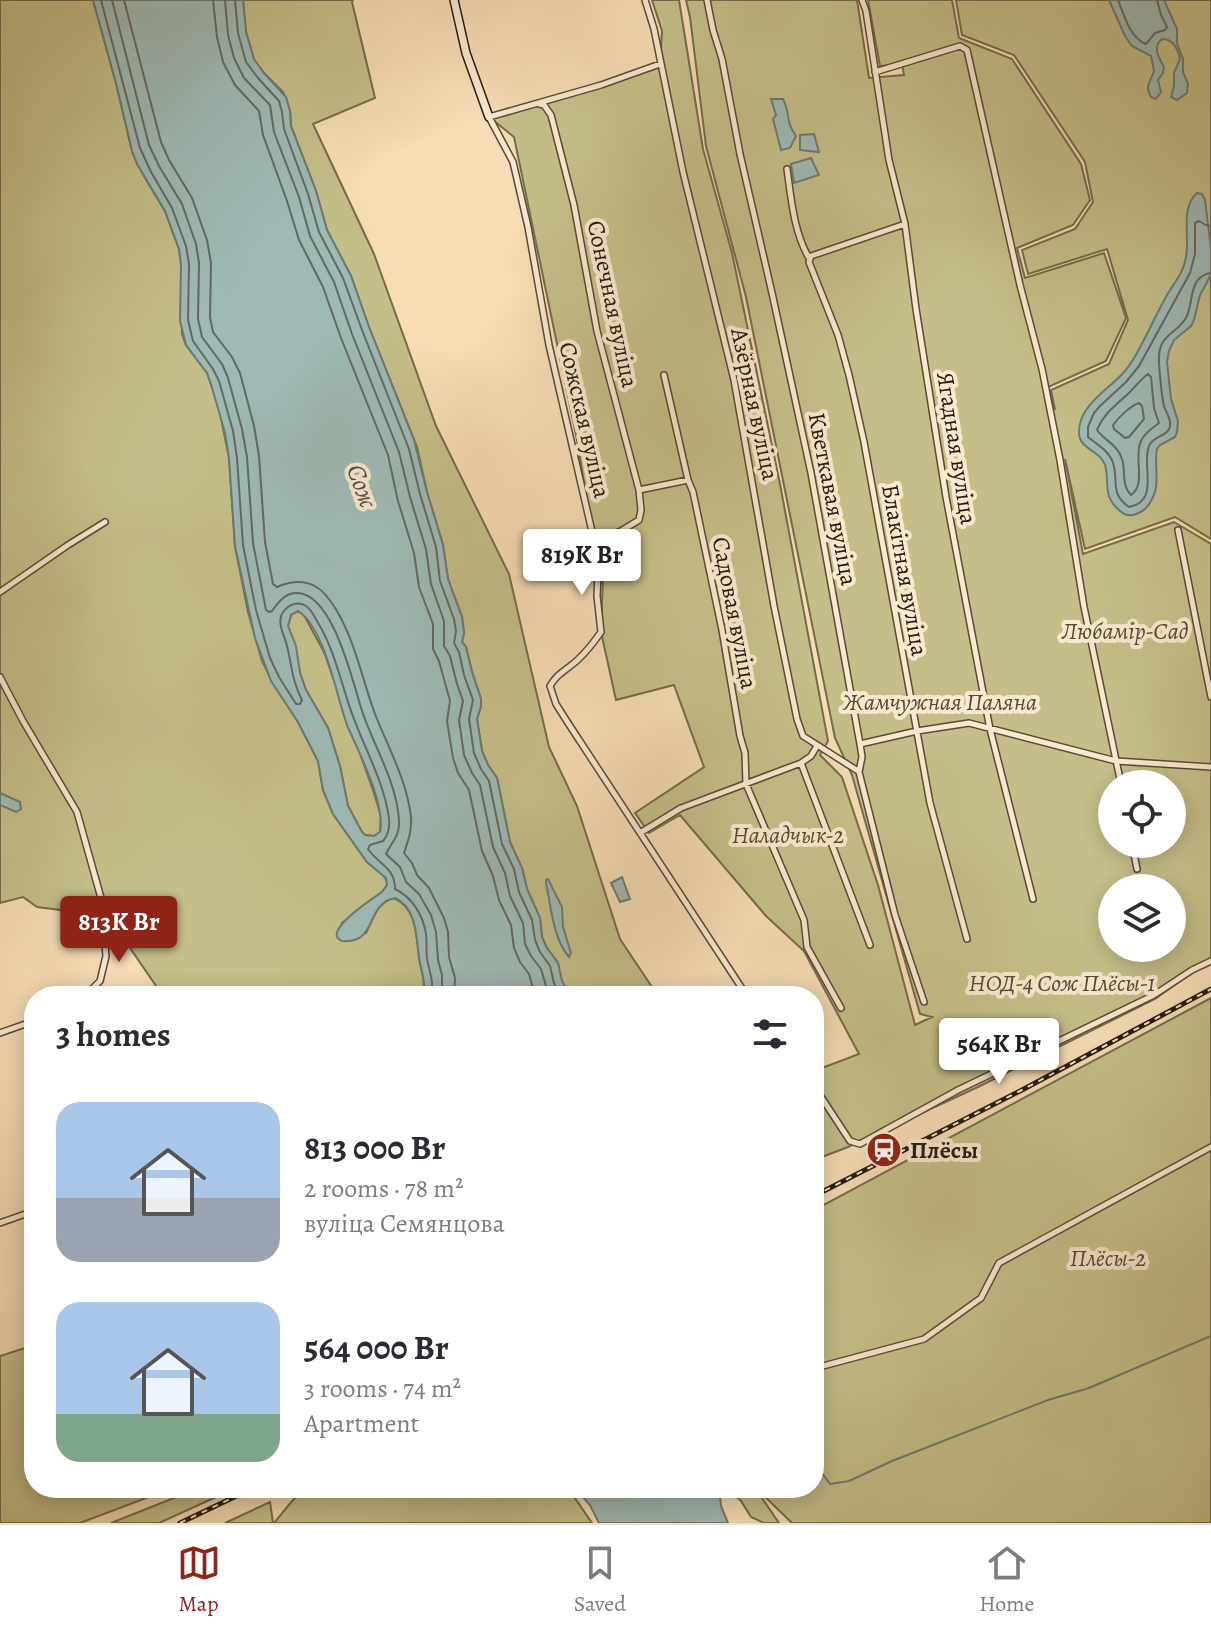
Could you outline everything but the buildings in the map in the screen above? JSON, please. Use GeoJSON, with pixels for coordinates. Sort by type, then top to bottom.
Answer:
{"type":"FeatureCollection","features":[{"type":"Feature","properties":{"kind":"street"},"geometry":{"type":"LineString","coordinates":[[454,0],[466,53],[489,117],[601,85],[660,64]]}},
{"type":"Feature","properties":{"kind":"street","name":"Азёрная вуліца"},"geometry":{"type":"LineString","coordinates":[[645,0],[734,380],[797,719],[803,736],[817,746]]}},
{"type":"Feature","properties":{"kind":"street","name":"Кветкавая вуліца"},"geometry":{"type":"LineString","coordinates":[[707,0],[811,473],[860,744],[862,757],[859,772],[895,915],[924,1002]]}},
{"type":"Feature","properties":{"kind":"street","name":"Ягадная вуліца"},"geometry":{"type":"LineString","coordinates":[[862,0],[889,160],[905,224],[946,497],[990,729],[1033,899]]}},
{"type":"Feature","properties":{"kind":"street"},"geometry":{"type":"LineString","coordinates":[[875,72],[960,46],[967,50],[1045,384],[1084,607],[1118,770]]}},
{"type":"Feature","properties":{"kind":"street","name":"Сонечная вуліца"},"geometry":{"type":"LineString","coordinates":[[538,103],[544,105],[551,115],[574,205],[597,331],[639,490],[639,520],[594,541]]}},
{"type":"Feature","properties":{"kind":"street","name":"Сожская вуліца"},"geometry":{"type":"LineString","coordinates":[[489,117],[513,162],[598,571],[601,632],[589,648],[556,675],[550,686],[556,704],[568,723],[740,986]]}},
{"type":"Feature","properties":{"kind":"street","name":"Блакітная вуліца"},"geometry":{"type":"LineString","coordinates":[[787,169],[803,247],[838,335],[849,375],[930,803],[967,939]]}},
{"type":"Feature","properties":{"kind":"street"},"geometry":{"type":"LineString","coordinates":[[809,258],[905,224]]}},
{"type":"Feature","properties":{"kind":"street","name":"Садовая вуліца"},"geometry":{"type":"LineString","coordinates":[[664,375],[722,630],[745,753],[746,784]]}},
{"type":"Feature","properties":{"kind":"street"},"geometry":{"type":"LineString","coordinates":[[639,490],[688,480]]}},
{"type":"Feature","properties":{"kind":"street"},"geometry":{"type":"LineString","coordinates":[[0,592],[105,522]]}},
{"type":"Feature","properties":{"kind":"street"},"geometry":{"type":"LineString","coordinates":[[1178,530],[1211,697]]}},
{"type":"Feature","properties":{"kind":"street"},"geometry":{"type":"LineString","coordinates":[[0,677],[77,812],[103,911],[106,956],[100,981],[95,986]]}},
{"type":"Feature","properties":{"kind":"street"},"geometry":{"type":"LineString","coordinates":[[860,744],[969,723],[1116,761],[1211,767]]}},
{"type":"Feature","properties":{"kind":"street"},"geometry":{"type":"LineString","coordinates":[[640,833],[681,808],[801,763],[811,756],[817,746],[859,772]]}},
{"type":"Feature","properties":{"kind":"street"},"geometry":{"type":"LineString","coordinates":[[801,763],[870,945]]}},
{"type":"Feature","properties":{"kind":"street"},"geometry":{"type":"LineString","coordinates":[[746,784],[804,920],[807,947],[841,1008]]}},
{"type":"Feature","properties":{"kind":"street"},"geometry":{"type":"LineString","coordinates":[[1135,858],[1137,869]]}},
{"type":"Feature","properties":{"kind":"street"},"geometry":{"type":"LineString","coordinates":[[824,1101],[850,1141],[860,1144],[958,1090],[1154,995],[1211,961]]}},
{"type":"Feature","properties":{"kind":"street"},"geometry":{"type":"LineString","coordinates":[[0,1033],[24,1025]]}},
{"type":"Feature","properties":{"kind":"street"},"geometry":{"type":"LineString","coordinates":[[824,1366],[924,1339],[981,1298],[999,1263],[1211,1147]]}},
{"type":"Feature","properties":{"kind":"street"},"geometry":{"type":"LineString","coordinates":[[0,1223],[24,1215]]}},
{"type":"Feature","properties":{"kind":"green space"},"geometry":{"type":"Polygon","coordinates":[[[0,0],[93,0],[132,151],[165,211],[179,249],[182,334],[186,345],[207,373],[219,408],[229,458],[235,546],[248,612],[262,661],[318,761],[323,790],[333,814],[367,862],[387,881],[382,892],[342,923],[366,933],[384,903],[394,898],[402,903],[415,926],[423,986],[156,986],[108,916],[37,907],[23,897],[0,903],[0,0]]]}},
{"type":"Feature","properties":{"kind":"green space"},"geometry":{"type":"Polygon","coordinates":[[[243,0],[353,0],[375,98],[313,124],[374,254],[436,426],[509,574],[549,747],[577,806],[620,939],[651,986],[564,986],[558,963],[542,937],[540,918],[510,842],[497,778],[482,751],[477,719],[481,699],[462,642],[462,617],[448,579],[443,545],[417,447],[351,276],[327,230],[291,126],[290,111],[283,92],[254,60],[246,32],[243,0]]]}},
{"type":"Feature","properties":{"kind":"green space"},"geometry":{"type":"Polygon","coordinates":[[[652,0],[679,0],[703,149],[732,253],[780,484],[828,741],[820,755],[842,777],[878,885],[915,1025],[932,1017],[920,1014],[852,775],[835,738],[746,297],[706,146],[686,0],[857,0],[869,78],[904,75],[902,64],[880,66],[868,0],[952,0],[959,38],[1012,59],[1081,164],[1090,200],[1073,225],[1017,248],[1025,278],[1104,253],[1126,318],[1106,361],[1048,387],[1055,410],[1051,390],[1109,364],[1128,320],[1107,249],[1028,274],[1022,250],[1075,229],[1093,202],[1085,162],[1014,55],[962,35],[956,0],[1211,0],[1211,539],[1175,517],[1085,549],[1065,459],[1083,554],[1174,522],[1211,544],[1211,964],[1192,973],[1155,999],[978,1087],[824,1156],[824,1067],[859,1054],[824,986],[804,951],[766,916],[680,815],[649,833],[635,813],[704,767],[674,685],[616,700],[601,632],[603,575],[514,137],[489,117],[660,64],[662,31],[652,0]]]}},
{"type":"Feature","properties":{"kind":"green space"},"geometry":{"type":"Polygon","coordinates":[[[298,611],[304,615],[324,652],[373,790],[381,816],[380,832],[374,836],[362,832],[348,806],[328,728],[300,673],[288,626],[291,615],[298,611]]]}},
{"type":"Feature","properties":{"kind":"green space","name":"Плёсы-2"},"geometry":{"type":"Polygon","coordinates":[[[1211,998],[1211,1523],[792,1523],[766,1498],[824,1498],[824,1205],[1211,998]]]}},
{"type":"Feature","properties":{"kind":"green space"},"geometry":{"type":"Polygon","coordinates":[[[24,1348],[24,1498],[146,1498],[80,1523],[0,1523],[0,1356],[24,1348]]]}},
{"type":"Feature","properties":{"kind":"green space"},"geometry":{"type":"Polygon","coordinates":[[[174,1498],[214,1498],[159,1523],[111,1523],[174,1498]]]}},
{"type":"Feature","properties":{"kind":"green space"},"geometry":{"type":"Polygon","coordinates":[[[575,1498],[592,1523],[274,1523],[293,1500],[575,1498]]]}},
{"type":"Feature","properties":{"kind":"green space"},"geometry":{"type":"Polygon","coordinates":[[[738,1498],[762,1498],[779,1523],[764,1523],[751,1517],[738,1498]]]}},
{"type":"Feature","properties":{"kind":"green space"},"geometry":{"type":"Polygon","coordinates":[[[270,1502],[273,1523],[225,1523],[270,1502]]]}},
{"type":"Feature","properties":{"kind":"water","name":"Сож"},"geometry":{"type":"Polygon","coordinates":[[[93,0],[243,0],[246,32],[254,59],[286,97],[291,126],[327,230],[351,276],[414,440],[443,545],[448,579],[462,617],[462,642],[481,699],[477,719],[482,751],[497,778],[510,842],[540,918],[542,937],[558,963],[565,986],[424,986],[414,923],[408,908],[395,898],[379,907],[361,937],[342,941],[337,937],[337,932],[347,919],[382,892],[387,885],[386,878],[367,862],[333,814],[323,790],[318,761],[298,722],[271,681],[255,638],[235,546],[225,433],[207,373],[186,345],[180,321],[179,249],[165,211],[132,151],[93,0]],[[298,611],[291,615],[288,626],[296,646],[300,673],[328,728],[348,806],[362,832],[374,836],[380,832],[379,807],[316,632],[298,611]]]}},
{"type":"Feature","properties":{"kind":"water"},"geometry":{"type":"Polygon","coordinates":[[[1109,0],[1164,0],[1177,29],[1187,93],[1177,100],[1171,97],[1174,73],[1180,59],[1174,45],[1162,39],[1157,49],[1164,67],[1158,80],[1161,92],[1156,99],[1151,97],[1148,87],[1154,71],[1151,56],[1132,46],[1109,0]]]}},
{"type":"Feature","properties":{"kind":"water"},"geometry":{"type":"Polygon","coordinates":[[[771,99],[783,99],[796,136],[790,148],[781,150],[771,99]]]}},
{"type":"Feature","properties":{"kind":"water"},"geometry":{"type":"Polygon","coordinates":[[[814,134],[819,152],[800,150],[800,135],[814,134]]]}},
{"type":"Feature","properties":{"kind":"water"},"geometry":{"type":"Polygon","coordinates":[[[811,158],[819,175],[794,183],[791,164],[811,158]]]}},
{"type":"Feature","properties":{"kind":"water"},"geometry":{"type":"Polygon","coordinates":[[[1197,193],[1202,194],[1205,200],[1211,275],[1200,295],[1191,326],[1174,340],[1169,351],[1167,362],[1171,399],[1178,421],[1177,432],[1175,437],[1157,449],[1156,487],[1150,502],[1140,513],[1127,515],[1110,499],[1105,465],[1082,443],[1080,423],[1089,406],[1132,361],[1181,272],[1187,249],[1189,207],[1197,193]]]}},
{"type":"Feature","properties":{"kind":"water"},"geometry":{"type":"Polygon","coordinates":[[[0,793],[20,802],[21,809],[16,812],[0,805],[0,793]]]}},
{"type":"Feature","properties":{"kind":"water"},"geometry":{"type":"Polygon","coordinates":[[[622,877],[630,899],[620,902],[611,883],[622,877]]]}},
{"type":"Feature","properties":{"kind":"water"},"geometry":{"type":"Polygon","coordinates":[[[548,879],[562,907],[563,927],[571,953],[569,957],[556,932],[546,883],[548,879]]]}},
{"type":"Feature","properties":{"kind":"water"},"geometry":{"type":"Polygon","coordinates":[[[584,1498],[720,1498],[728,1523],[599,1523],[584,1498]]]}},
{"type":"Feature","properties":{"kind":"waterway"},"geometry":{"type":"LineString","coordinates":[[824,1476],[830,1484],[849,1481],[1048,1400],[1089,1388],[1211,1336]]}},
{"type":"Feature","properties":{"kind":"railway"},"geometry":{"type":"LineString","coordinates":[[824,1191],[1211,989]]}},
{"type":"Feature","properties":{"kind":"railway"},"geometry":{"type":"LineString","coordinates":[[180,1523],[232,1498]]}},
{"type":"Feature","properties":{"kind":"place","name":"Плёсы"},"geometry":{"type":"Point","coordinates":[884,1150]}},
{"type":"Feature","properties":{"kind":"park label","name":"Любамір-Сад"},"geometry":{"type":"Point","coordinates":[1125,631]}},
{"type":"Feature","properties":{"kind":"park label","name":"Жамчужная Паляна"},"geometry":{"type":"Point","coordinates":[940,702]}},
{"type":"Feature","properties":{"kind":"park label","name":"Наладчык-2"},"geometry":{"type":"Point","coordinates":[788,835]}},
{"type":"Feature","properties":{"kind":"park label","name":"НОД-4 Сож Плёсы-1"},"geometry":{"type":"Point","coordinates":[1062,983]}}]}
